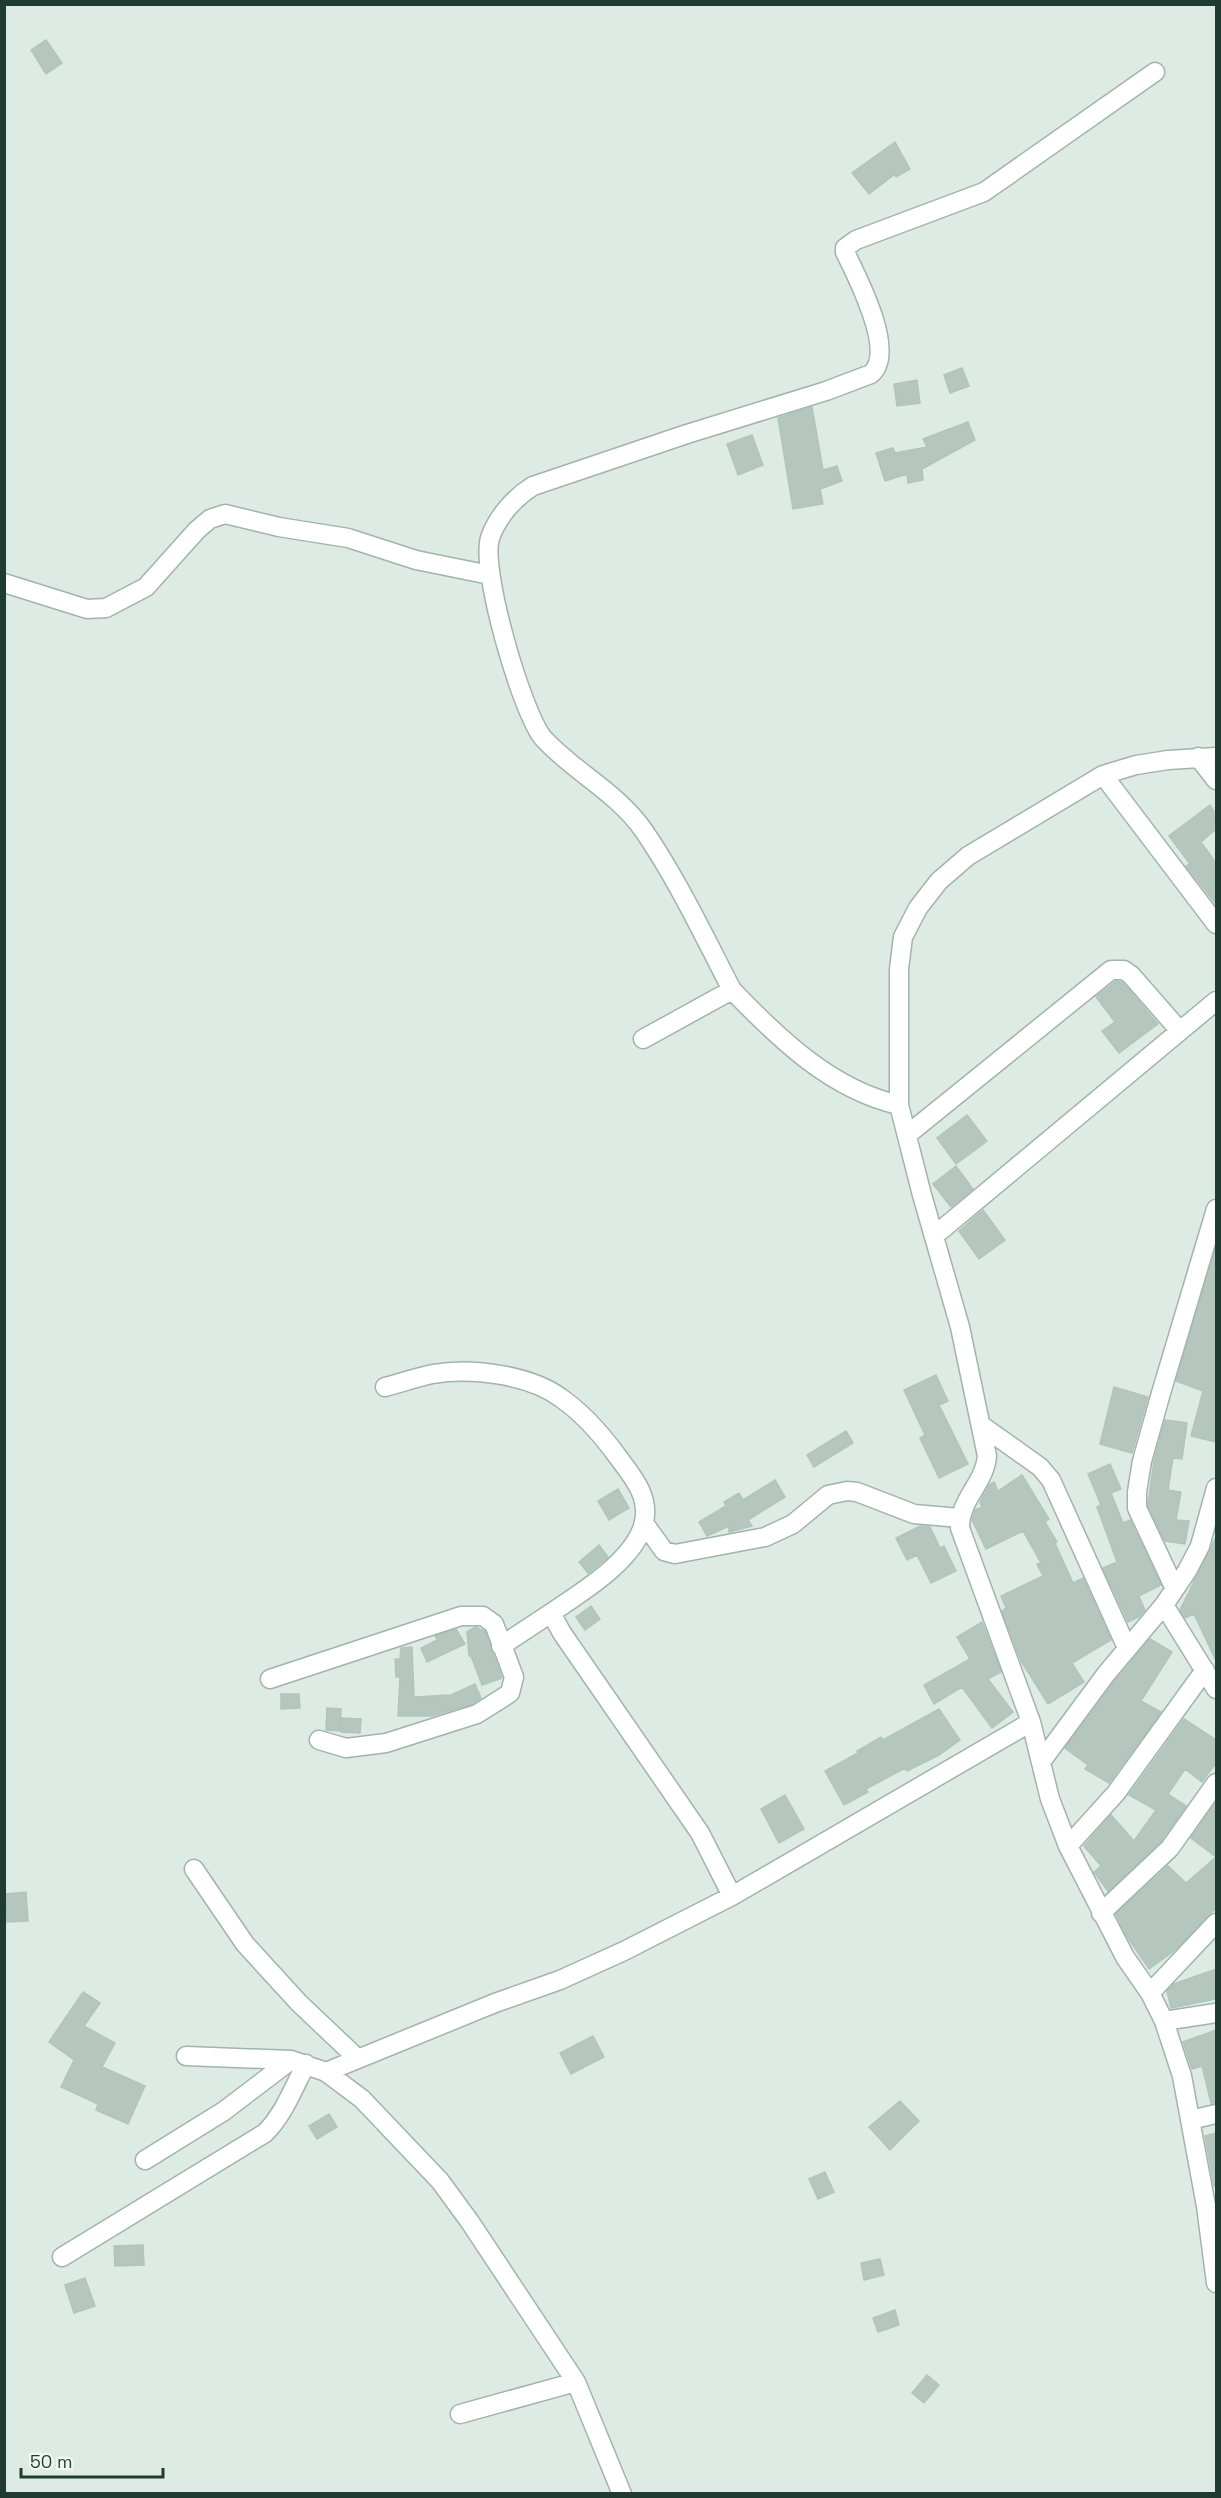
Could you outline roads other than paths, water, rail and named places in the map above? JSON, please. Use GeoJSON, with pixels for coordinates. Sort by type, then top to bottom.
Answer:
{"type":"FeatureCollection","features":[{"type":"Feature","properties":{"kind":"street"},"geometry":{"type":"LineString","coordinates":[[899,1105],[860,1093],[830,1076],[770,1028],[732,990],[643,830],[600,784],[542,737],[531,720],[515,672],[490,575],[488,562],[490,538],[512,504],[522,493],[533,486],[826,391],[874,372],[881,354],[874,318],[845,248],[856,240],[984,192],[1155,72]]}},
{"type":"Feature","properties":{"kind":"street"},"geometry":{"type":"LineString","coordinates":[[4,583],[87,609],[106,608],[146,587],[201,526],[210,519],[225,514],[279,527],[348,538],[416,560],[490,575]]}},
{"type":"Feature","properties":{"kind":"street"},"geometry":{"type":"LineString","coordinates":[[1198,757],[1216,780]]}},
{"type":"Feature","properties":{"kind":"street"},"geometry":{"type":"LineString","coordinates":[[1216,757],[1136,765],[1103,775],[968,856],[939,881],[913,917],[903,937],[899,969],[899,1105],[960,1327],[987,1456],[985,1469],[969,1494],[960,1518],[963,1541],[1031,1722],[1050,1799],[1068,1846],[1125,1957],[1150,1993],[1164,2021],[1182,2076],[1190,2120],[1211,2204],[1216,2283]]}},
{"type":"Feature","properties":{"kind":"street"},"geometry":{"type":"LineString","coordinates":[[1103,775],[1216,924]]}},
{"type":"Feature","properties":{"kind":"street"},"geometry":{"type":"LineString","coordinates":[[908,1135],[1112,970],[1124,970],[1131,975],[1180,1031]]}},
{"type":"Feature","properties":{"kind":"street"},"geometry":{"type":"LineString","coordinates":[[643,1038],[732,990]]}},
{"type":"Feature","properties":{"kind":"street"},"geometry":{"type":"LineString","coordinates":[[934,1236],[1216,1001]]}},
{"type":"Feature","properties":{"kind":"street"},"geometry":{"type":"LineString","coordinates":[[1175,1589],[1137,1508],[1137,1492],[1142,1461],[1216,1209]]}},
{"type":"Feature","properties":{"kind":"street"},"geometry":{"type":"LineString","coordinates":[[385,1387],[434,1374],[460,1372],[504,1375],[548,1390],[561,1398],[592,1425],[638,1485],[644,1503],[644,1523],[625,1555],[604,1577],[501,1646]]}},
{"type":"Feature","properties":{"kind":"street"},"geometry":{"type":"LineString","coordinates":[[981,1425],[1040,1467],[1051,1480],[1127,1648]]}},
{"type":"Feature","properties":{"kind":"street"},"geometry":{"type":"LineString","coordinates":[[1041,1762],[1127,1648],[1175,1589],[1200,1546],[1216,1488]]}},
{"type":"Feature","properties":{"kind":"street"},"geometry":{"type":"LineString","coordinates":[[644,1523],[664,1551],[675,1554],[765,1537],[793,1524],[828,1495],[847,1491],[857,1492],[914,1514],[960,1518]]}},
{"type":"Feature","properties":{"kind":"street"},"geometry":{"type":"LineString","coordinates":[[1164,1605],[1216,1689]]}},
{"type":"Feature","properties":{"kind":"street"},"geometry":{"type":"LineString","coordinates":[[551,1613],[568,1642],[700,1833],[732,1896]]}},
{"type":"Feature","properties":{"kind":"street"},"geometry":{"type":"LineString","coordinates":[[270,1679],[461,1616],[474,1615],[491,1620],[514,1677],[513,1689],[501,1700],[477,1714],[386,1743],[358,1748],[335,1747],[319,1740]]}},
{"type":"Feature","properties":{"kind":"street"},"geometry":{"type":"LineString","coordinates":[[1068,1846],[1116,1794],[1205,1670]]}},
{"type":"Feature","properties":{"kind":"street"},"geometry":{"type":"LineString","coordinates":[[326,2072],[495,2003],[560,1980],[624,1951],[732,1896],[1031,1722]]}},
{"type":"Feature","properties":{"kind":"street"},"geometry":{"type":"LineString","coordinates":[[1101,1913],[1170,1848],[1216,1783]]}},
{"type":"Feature","properties":{"kind":"street"},"geometry":{"type":"LineString","coordinates":[[194,1869],[244,1944],[299,2003],[357,2058]]}},
{"type":"Feature","properties":{"kind":"street"},"geometry":{"type":"LineString","coordinates":[[1150,1993],[1216,1923]]}},
{"type":"Feature","properties":{"kind":"street"},"geometry":{"type":"LineString","coordinates":[[1164,2021],[1216,2013]]}},
{"type":"Feature","properties":{"kind":"street"},"geometry":{"type":"LineString","coordinates":[[186,2056],[298,2062],[326,2072],[362,2099],[440,2181],[470,2222],[576,2382],[622,2493]]}},
{"type":"Feature","properties":{"kind":"street"},"geometry":{"type":"LineString","coordinates":[[145,2160],[298,2062]]}},
{"type":"Feature","properties":{"kind":"street"},"geometry":{"type":"LineString","coordinates":[[62,2257],[265,2133],[277,2121],[285,2108],[298,2062]]}},
{"type":"Feature","properties":{"kind":"street"},"geometry":{"type":"LineString","coordinates":[[1190,2120],[1216,2114]]}},
{"type":"Feature","properties":{"kind":"street"},"geometry":{"type":"LineString","coordinates":[[460,2414],[576,2382]]}}]}
